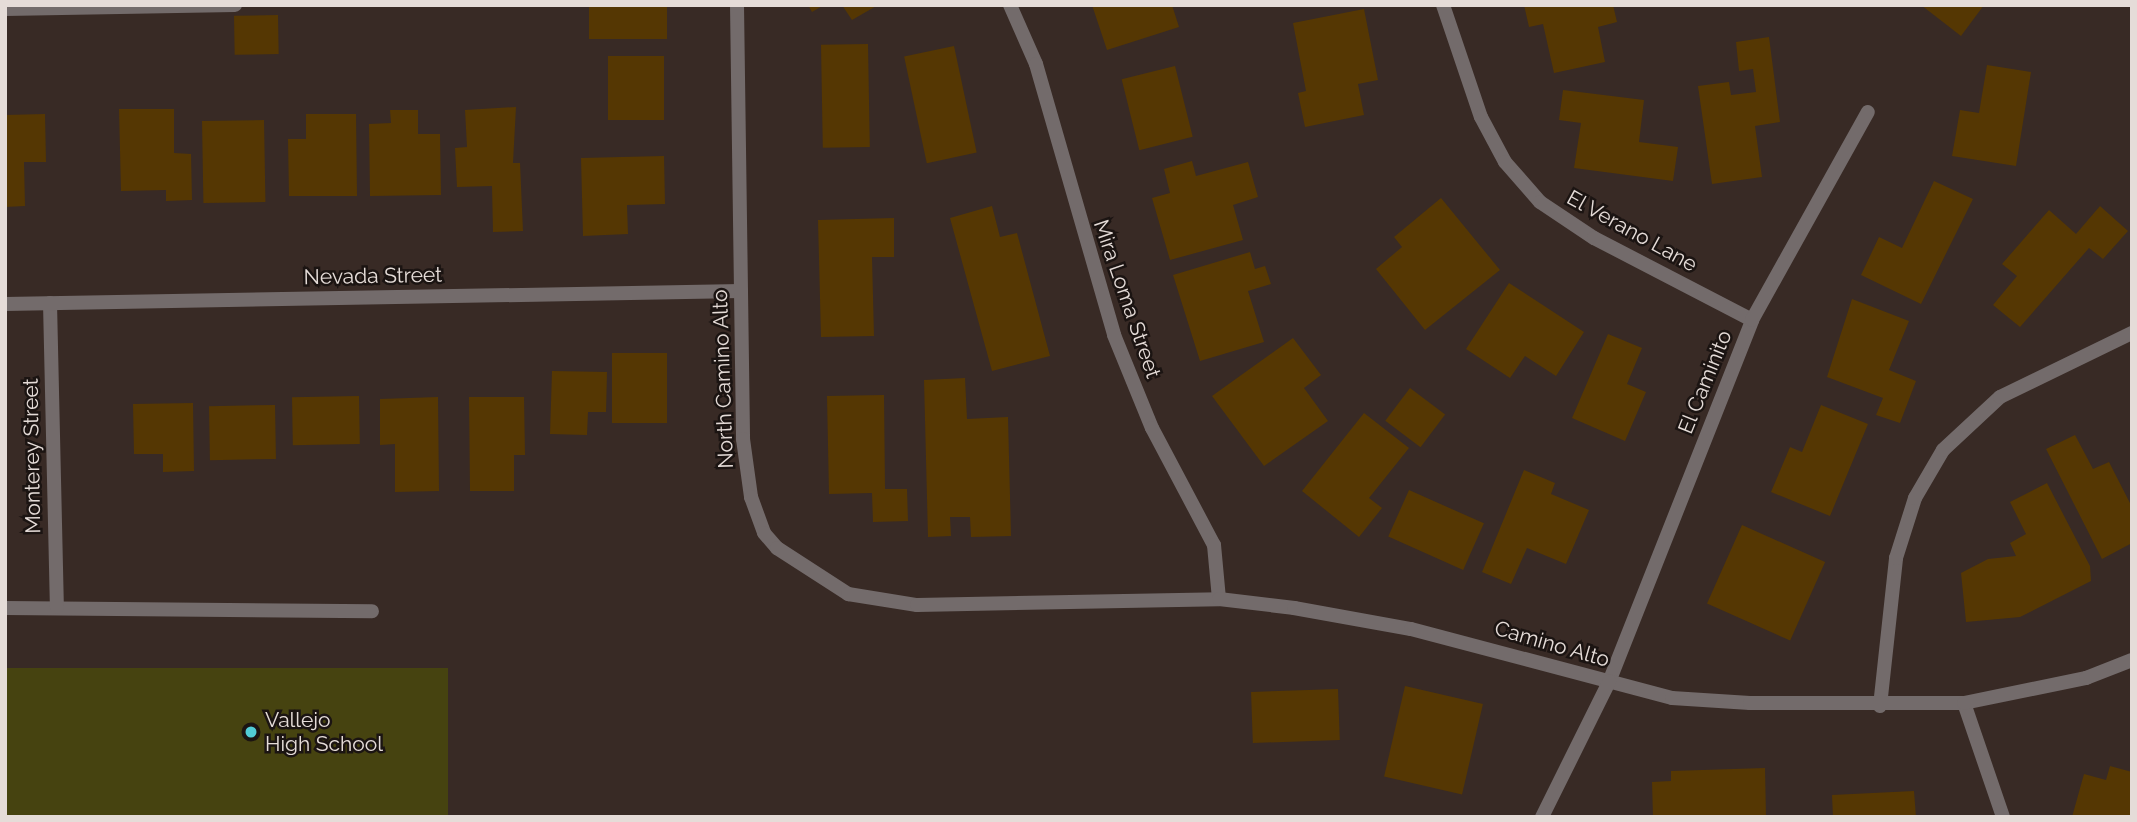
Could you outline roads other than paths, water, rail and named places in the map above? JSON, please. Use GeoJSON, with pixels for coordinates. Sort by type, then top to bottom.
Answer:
{"type":"FeatureCollection","features":[{"type":"Feature","properties":{"kind":"street"},"geometry":{"type":"LineString","coordinates":[[5,9],[235,5]]}},
{"type":"Feature","properties":{"kind":"street","name":"North Camino Alto"},"geometry":{"type":"LineString","coordinates":[[737,5],[743,439],[751,497],[764,533],[789,559],[848,594],[885,602],[958,605]]}},
{"type":"Feature","properties":{"kind":"street","name":"Mira Loma Street"},"geometry":{"type":"LineString","coordinates":[[1010,5],[1036,64],[1114,335],[1152,428],[1214,545],[1219,599]]}},
{"type":"Feature","properties":{"kind":"street","name":"El Verano Lane"},"geometry":{"type":"LineString","coordinates":[[1443,5],[1481,117],[1505,162],[1540,202],[1594,238],[1752,320]]}},
{"type":"Feature","properties":{"kind":"street","name":"El Caminito"},"geometry":{"type":"LineString","coordinates":[[1542,817],[1609,682],[1752,320],[1868,112]]}},
{"type":"Feature","properties":{"kind":"street","name":"Nevada Street"},"geometry":{"type":"LineString","coordinates":[[5,304],[741,290]]}},
{"type":"Feature","properties":{"kind":"street","name":"Monterey Street"},"geometry":{"type":"LineString","coordinates":[[50,303],[57,607]]}},
{"type":"Feature","properties":{"kind":"street"},"geometry":{"type":"LineString","coordinates":[[1880,706],[1896,558],[1915,498],[1943,450],[2000,397],[2132,332]]}},
{"type":"Feature","properties":{"kind":"street","name":"Camino Alto"},"geometry":{"type":"LineString","coordinates":[[958,605],[1219,599],[1411,629],[1671,698],[1880,706],[1964,703],[2086,678],[2132,660]]}},
{"type":"Feature","properties":{"kind":"street"},"geometry":{"type":"LineString","coordinates":[[5,608],[372,611]]}},
{"type":"Feature","properties":{"kind":"street"},"geometry":{"type":"LineString","coordinates":[[1964,703],[2003,817]]}},
{"type":"Feature","properties":{"kind":"place","name":"Vallejo High School"},"geometry":{"type":"Point","coordinates":[251,732]}}]}
